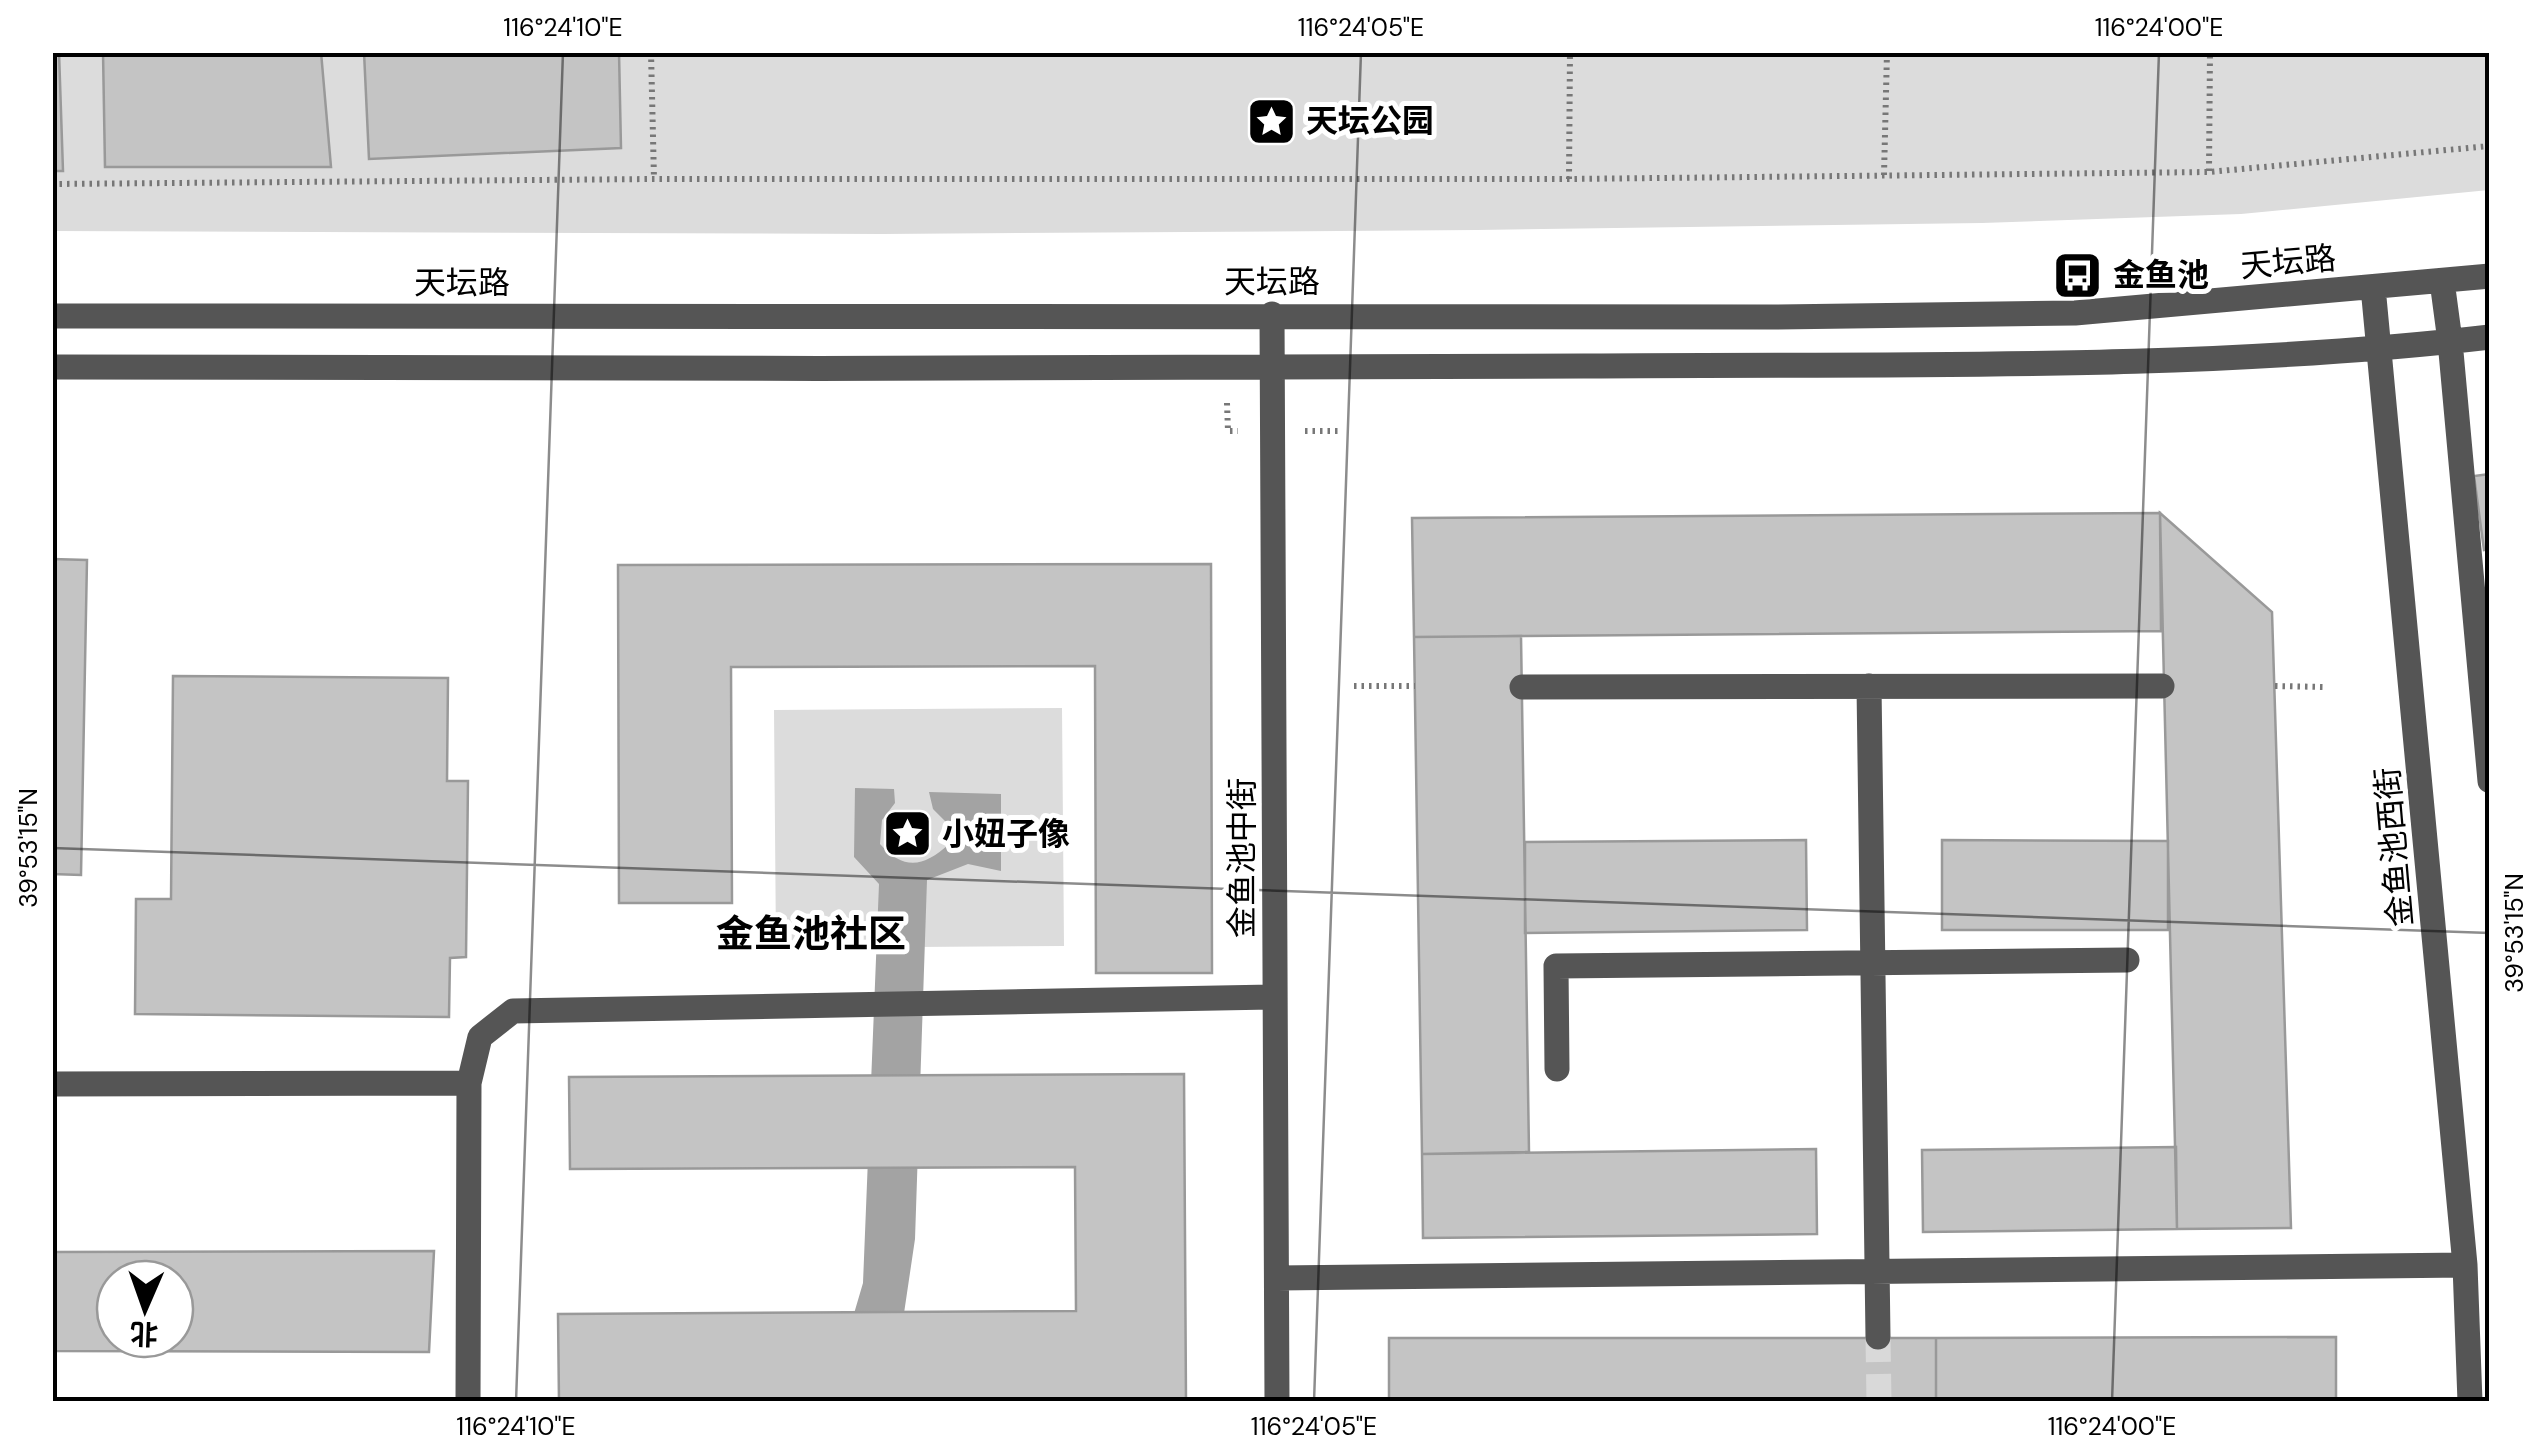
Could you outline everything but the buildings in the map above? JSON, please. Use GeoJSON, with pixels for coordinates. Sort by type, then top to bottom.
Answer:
{"type":"FeatureCollection","features":[{"type":"Feature","properties":{"kind":"street","name":"天坛路"},"geometry":{"type":"LineString","coordinates":[[52,316],[1774,317],[2075,312],[2490,276]]}},
{"type":"Feature","properties":{"kind":"street"},"geometry":{"type":"LineString","coordinates":[[2442,281],[2490,781]]}},
{"type":"Feature","properties":{"kind":"street","name":"金鱼池西街"},"geometry":{"type":"LineString","coordinates":[[2372,287],[2465,1265],[2470,1402]]}},
{"type":"Feature","properties":{"kind":"street","name":"金鱼池中街"},"geometry":{"type":"LineString","coordinates":[[1272,314],[1277,1402]]}},
{"type":"Feature","properties":{"kind":"street"},"geometry":{"type":"LineString","coordinates":[[52,368],[1272,369],[2145,361],[2490,337]]}},
{"type":"Feature","properties":{"kind":"street"},"geometry":{"type":"LineString","coordinates":[[1869,686],[1878,1337]]}},
{"type":"Feature","properties":{"kind":"street"},"geometry":{"type":"LineString","coordinates":[[1522,687],[2162,686]]}},
{"type":"Feature","properties":{"kind":"street"},"geometry":{"type":"LineString","coordinates":[[1558,1070],[1556,966],[2127,960]]}},
{"type":"Feature","properties":{"kind":"street"},"geometry":{"type":"LineString","coordinates":[[468,1402],[469,1083],[480,1037],[513,1010],[1275,997]]}},
{"type":"Feature","properties":{"kind":"street"},"geometry":{"type":"LineString","coordinates":[[52,1084],[469,1083]]}},
{"type":"Feature","properties":{"kind":"street"},"geometry":{"type":"LineString","coordinates":[[1277,1278],[2465,1265]]}},
{"type":"Feature","properties":{"kind":"path"},"geometry":{"type":"LineString","coordinates":[[650,52],[654,179]]}},
{"type":"Feature","properties":{"kind":"path"},"geometry":{"type":"LineString","coordinates":[[1569,179],[1570,52]]}},
{"type":"Feature","properties":{"kind":"path"},"geometry":{"type":"LineString","coordinates":[[1884,175],[1888,52]]}},
{"type":"Feature","properties":{"kind":"path"},"geometry":{"type":"LineString","coordinates":[[2209,172],[2210,52]]}},
{"type":"Feature","properties":{"kind":"path"},"geometry":{"type":"LineString","coordinates":[[52,184],[654,179],[1569,179],[2209,172],[2490,146]]}},
{"type":"Feature","properties":{"kind":"path"},"geometry":{"type":"LineString","coordinates":[[1354,686],[1415,686]]}},
{"type":"Feature","properties":{"kind":"path"},"geometry":{"type":"LineString","coordinates":[[2275,686],[2325,687]]}},
{"type":"Feature","properties":{"kind":"shaded area","name":"天坛公园"},"geometry":{"type":"Polygon","coordinates":[[[53,53],[2489,53],[2489,190],[2241,214],[1982,223],[882,234],[53,231],[53,53]]]}},
{"type":"Feature","properties":{"kind":"shaded area"},"geometry":{"type":"Polygon","coordinates":[[[1062,708],[1064,946],[776,948],[774,710],[1062,708]]]}},
{"type":"Feature","properties":{"kind":"shaded area"},"geometry":{"type":"Polygon","coordinates":[[[855,788],[894,789],[895,803],[882,820],[880,844],[897,859],[914,863],[931,858],[949,844],[947,823],[933,809],[929,792],[1001,794],[1001,871],[968,864],[927,880],[915,1239],[891,1401],[828,1402],[863,1283],[879,884],[854,857],[855,788]]]}},
{"type":"Feature","properties":{"kind":"tunnel"},"geometry":{"type":"LineString","coordinates":[[1878,1337],[1879,1402]]}},
{"type":"Feature","properties":{"kind":"place","name":"天坛公园"},"geometry":{"type":"Point","coordinates":[1271,121]}},
{"type":"Feature","properties":{"kind":"place","name":"金鱼池"},"geometry":{"type":"Point","coordinates":[2078,275]}},
{"type":"Feature","properties":{"kind":"place","name":"小妞子像"},"geometry":{"type":"Point","coordinates":[907,834]}},
{"type":"Feature","properties":{"kind":"district","name":"金鱼池社区"},"geometry":{"type":"Point","coordinates":[811,934]}}]}
